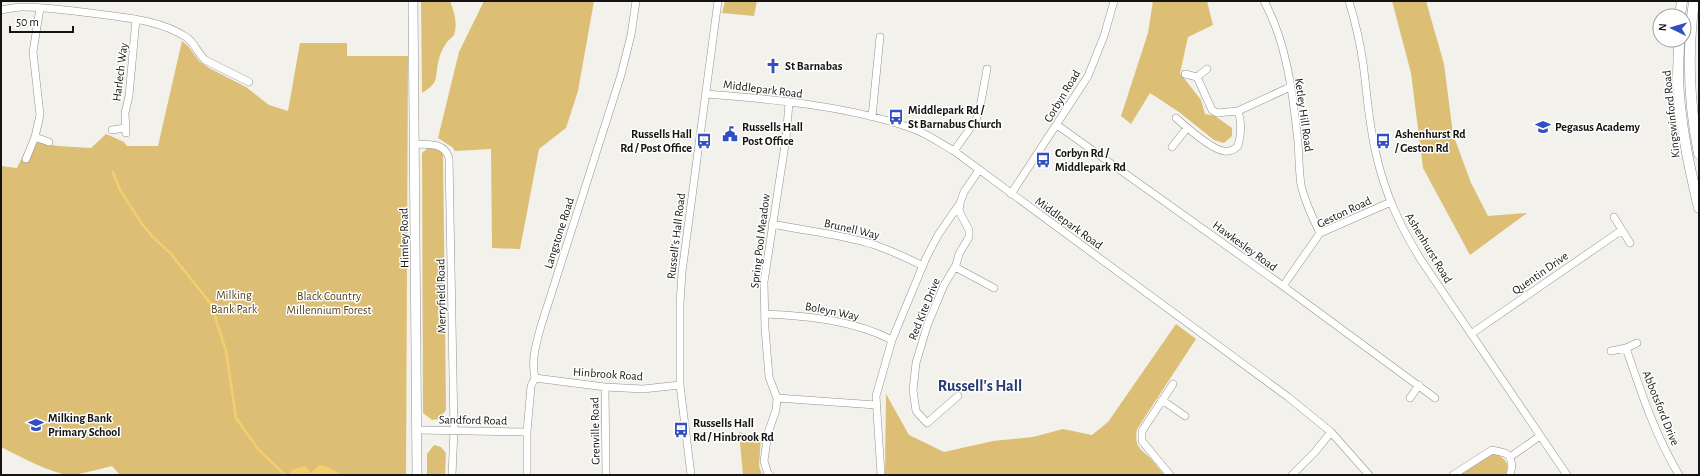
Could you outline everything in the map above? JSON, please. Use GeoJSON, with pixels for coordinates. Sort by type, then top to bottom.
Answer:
{"type":"FeatureCollection","features":[{"type":"Feature","properties":{"kind":"main road","name":"Himley Road"},"geometry":{"type":"LineString","coordinates":[[413,1],[418,430],[417,475]]}},
{"type":"Feature","properties":{"kind":"main road","name":"Kingswinford Road"},"geometry":{"type":"LineString","coordinates":[[1694,1],[1690,45],[1694,82],[1695,136],[1699,154]]}},
{"type":"Feature","properties":{"kind":"main road","name":"Kingswinford Road"},"geometry":{"type":"LineString","coordinates":[[1679,48],[1678,79],[1680,108],[1688,162],[1699,208]]}},
{"type":"Feature","properties":{"kind":"street","name":"Langstone Road"},"geometry":{"type":"LineString","coordinates":[[527,475],[527,432],[531,386],[535,378],[532,367],[539,333],[621,75],[631,35],[636,1]]}},
{"type":"Feature","properties":{"kind":"street","name":"Russell's Hall Road"},"geometry":{"type":"LineString","coordinates":[[691,475],[680,385],[680,304],[682,272],[718,1]]}},
{"type":"Feature","properties":{"kind":"street","name":"Corbyn Road"},"geometry":{"type":"LineString","coordinates":[[1011,194],[1088,76],[1104,36],[1114,1]]}},
{"type":"Feature","properties":{"kind":"street","name":"Ketley Hill Road"},"geometry":{"type":"LineString","coordinates":[[1264,1],[1270,12],[1283,52],[1297,134],[1301,184],[1308,209],[1320,233]]}},
{"type":"Feature","properties":{"kind":"street","name":"Ashenhurst Road"},"geometry":{"type":"LineString","coordinates":[[1349,1],[1356,23],[1363,61],[1376,153],[1391,202],[1403,230],[1471,334],[1567,475]]}},
{"type":"Feature","properties":{"kind":"street"},"geometry":{"type":"LineString","coordinates":[[1,10],[20,7],[40,8],[136,19],[172,30],[184,36],[191,40],[200,55],[205,60],[249,82]]}},
{"type":"Feature","properties":{"kind":"street"},"geometry":{"type":"LineString","coordinates":[[26,159],[35,137],[40,115],[33,52],[40,8]]}},
{"type":"Feature","properties":{"kind":"street","name":"Harlech Way"},"geometry":{"type":"LineString","coordinates":[[112,130],[126,131],[125,114],[129,96],[136,19]]}},
{"type":"Feature","properties":{"kind":"street"},"geometry":{"type":"LineString","coordinates":[[872,117],[880,37]]}},
{"type":"Feature","properties":{"kind":"street"},"geometry":{"type":"LineString","coordinates":[[954,151],[976,120],[987,69]]}},
{"type":"Feature","properties":{"kind":"street"},"geometry":{"type":"LineString","coordinates":[[1197,77],[1207,69]]}},
{"type":"Feature","properties":{"kind":"street"},"geometry":{"type":"LineString","coordinates":[[1185,74],[1197,77]]}},
{"type":"Feature","properties":{"kind":"street"},"geometry":{"type":"LineString","coordinates":[[1197,77],[1212,110],[1217,113],[1238,111],[1290,87]]}},
{"type":"Feature","properties":{"kind":"street","name":"Middlepark Road"},"geometry":{"type":"LineString","coordinates":[[706,94],[751,97],[845,111],[872,117],[912,128],[954,151],[1157,299],[1288,397],[1331,432],[1368,475]]}},
{"type":"Feature","properties":{"kind":"street","name":"Spring Pool Meadow"},"geometry":{"type":"LineString","coordinates":[[777,398],[769,378],[764,328],[764,282],[790,103]]}},
{"type":"Feature","properties":{"kind":"street"},"geometry":{"type":"LineString","coordinates":[[1176,118],[1188,128],[1225,152],[1234,150],[1238,146],[1241,136],[1240,116],[1238,111]]}},
{"type":"Feature","properties":{"kind":"street","name":"Hawkesley Road"},"geometry":{"type":"LineString","coordinates":[[1057,125],[1283,286],[1435,398]]}},
{"type":"Feature","properties":{"kind":"street"},"geometry":{"type":"LineString","coordinates":[[1172,147],[1188,128]]}},
{"type":"Feature","properties":{"kind":"street"},"geometry":{"type":"LineString","coordinates":[[35,137],[49,142]]}},
{"type":"Feature","properties":{"kind":"street","name":"Merryfield Road"},"geometry":{"type":"LineString","coordinates":[[415,144],[442,147],[447,151],[449,158],[454,430],[452,475]]}},
{"type":"Feature","properties":{"kind":"street"},"geometry":{"type":"LineString","coordinates":[[881,475],[876,396],[892,340],[923,266],[938,235],[960,203],[964,192],[979,170]]}},
{"type":"Feature","properties":{"kind":"street","name":"Geston Road"},"geometry":{"type":"LineString","coordinates":[[1283,286],[1320,233],[1391,202]]}},
{"type":"Feature","properties":{"kind":"street","name":"Red Kite Drive"},"geometry":{"type":"LineString","coordinates":[[958,396],[928,423],[916,411],[913,390],[916,363],[927,326],[944,284],[955,267],[959,254],[969,237],[969,230],[959,211],[960,203]]}},
{"type":"Feature","properties":{"kind":"street"},"geometry":{"type":"LineString","coordinates":[[1614,217],[1630,243]]}},
{"type":"Feature","properties":{"kind":"street","name":"Brunell Way"},"geometry":{"type":"LineString","coordinates":[[772,224],[875,245],[900,254],[923,266]]}},
{"type":"Feature","properties":{"kind":"street","name":"Quentin Drive"},"geometry":{"type":"LineString","coordinates":[[1471,334],[1622,230]]}},
{"type":"Feature","properties":{"kind":"street"},"geometry":{"type":"LineString","coordinates":[[955,267],[994,288]]}},
{"type":"Feature","properties":{"kind":"street","name":"Boleyn Way"},"geometry":{"type":"LineString","coordinates":[[765,314],[798,316],[839,322],[880,334],[892,340]]}},
{"type":"Feature","properties":{"kind":"street"},"geometry":{"type":"LineString","coordinates":[[1611,351],[1626,348],[1637,343]]}},
{"type":"Feature","properties":{"kind":"street","name":"Abbotsford Drive"},"geometry":{"type":"LineString","coordinates":[[1626,348],[1660,440],[1679,475]]}},
{"type":"Feature","properties":{"kind":"street","name":"Hinbrook Road"},"geometry":{"type":"LineString","coordinates":[[535,378],[605,387],[643,389],[680,385]]}},
{"type":"Feature","properties":{"kind":"street"},"geometry":{"type":"LineString","coordinates":[[1170,475],[1142,441],[1142,431],[1173,384]]}},
{"type":"Feature","properties":{"kind":"street"},"geometry":{"type":"LineString","coordinates":[[1410,398],[1419,385]]}},
{"type":"Feature","properties":{"kind":"street","name":"Grenville Road"},"geometry":{"type":"LineString","coordinates":[[605,387],[606,475]]}},
{"type":"Feature","properties":{"kind":"street"},"geometry":{"type":"LineString","coordinates":[[770,475],[768,474],[764,462],[768,433],[776,410],[777,398],[876,404]]}},
{"type":"Feature","properties":{"kind":"street"},"geometry":{"type":"LineString","coordinates":[[1162,400],[1185,416]]}},
{"type":"Feature","properties":{"kind":"street","name":"Sandford Road"},"geometry":{"type":"LineString","coordinates":[[418,430],[527,432]]}},
{"type":"Feature","properties":{"kind":"street"},"geometry":{"type":"LineString","coordinates":[[1292,475],[1315,452],[1331,432]]}},
{"type":"Feature","properties":{"kind":"street"},"geometry":{"type":"LineString","coordinates":[[1510,457],[1540,436]]}},
{"type":"Feature","properties":{"kind":"street"},"geometry":{"type":"LineString","coordinates":[[1453,475],[1492,450],[1505,453],[1510,457],[1512,466],[1510,475]]}},
{"type":"Feature","properties":{"kind":"green space"},"geometry":{"type":"Polygon","coordinates":[[[421,1],[450,1],[456,22],[454,35],[446,44],[440,55],[436,79],[432,86],[422,93],[421,1]]]}},
{"type":"Feature","properties":{"kind":"green space"},"geometry":{"type":"Polygon","coordinates":[[[484,1],[594,1],[578,91],[566,128],[539,149],[520,249],[492,248],[491,149],[455,151],[452,147],[438,138],[459,52],[484,1]]]}},
{"type":"Feature","properties":{"kind":"green space"},"geometry":{"type":"Polygon","coordinates":[[[725,1],[757,1],[754,16],[722,13],[725,1]]]}},
{"type":"Feature","properties":{"kind":"green space"},"geometry":{"type":"Polygon","coordinates":[[[1153,1],[1207,1],[1213,25],[1188,37],[1180,73],[1201,100],[1205,114],[1215,116],[1232,128],[1232,136],[1224,143],[1214,140],[1179,112],[1150,93],[1131,124],[1121,116],[1148,33],[1153,1]]]}},
{"type":"Feature","properties":{"kind":"green space"},"geometry":{"type":"Polygon","coordinates":[[[1392,1],[1426,1],[1444,64],[1453,134],[1471,183],[1488,216],[1527,213],[1470,255],[1423,168],[1411,73],[1392,1]]]}},
{"type":"Feature","properties":{"kind":"green space","name":"Milking Bank Park"},"geometry":{"type":"Polygon","coordinates":[[[182,41],[188,46],[199,61],[209,68],[246,87],[269,105],[288,111],[300,43],[347,43],[347,56],[408,56],[406,475],[120,475],[112,466],[72,475],[47,469],[1,447],[1,166],[17,168],[30,141],[58,146],[91,148],[106,134],[124,142],[127,146],[158,146],[182,41]]]}},
{"type":"Feature","properties":{"kind":"green space"},"geometry":{"type":"Polygon","coordinates":[[[428,148],[438,149],[443,154],[446,410],[439,419],[432,420],[423,413],[422,153],[428,148]]]}},
{"type":"Feature","properties":{"kind":"green space"},"geometry":{"type":"Polygon","coordinates":[[[1176,324],[1196,339],[1137,429],[1136,435],[1137,444],[1141,450],[1152,460],[1164,475],[885,475],[886,394],[909,435],[944,452],[993,441],[1033,437],[1063,429],[1092,435],[1108,422],[1176,324]]]}},
{"type":"Feature","properties":{"kind":"green space"},"geometry":{"type":"Polygon","coordinates":[[[739,432],[761,438],[759,466],[762,475],[743,475],[739,432]]]}},
{"type":"Feature","properties":{"kind":"green space"},"geometry":{"type":"Polygon","coordinates":[[[434,445],[441,447],[446,453],[445,475],[427,475],[427,454],[434,445]]]}},
{"type":"Feature","properties":{"kind":"green space"},"geometry":{"type":"Polygon","coordinates":[[[1493,453],[1503,458],[1507,464],[1507,471],[1505,475],[1459,475],[1493,453]]]}},
{"type":"Feature","properties":{"kind":"shaded area"},"geometry":{"type":"Polygon","coordinates":[[[319,465],[328,467],[342,475],[289,475],[293,469],[305,466],[311,473],[319,465]]]}},
{"type":"Feature","properties":{"kind":"waterway"},"geometry":{"type":"LineString","coordinates":[[113,172],[120,190],[142,224],[171,254],[211,304],[226,351],[236,418],[258,449],[285,475]]}},
{"type":"Feature","properties":{"kind":"place","name":"St Barnabas"},"geometry":{"type":"Point","coordinates":[773,66]}},
{"type":"Feature","properties":{"kind":"place","name":"Middlepark Rd / St Barnabus Church"},"geometry":{"type":"Point","coordinates":[896,117]}},
{"type":"Feature","properties":{"kind":"place","name":"Pegasus Academy"},"geometry":{"type":"Point","coordinates":[1543,127]}},
{"type":"Feature","properties":{"kind":"place","name":"Russells Hall Post Office"},"geometry":{"type":"Point","coordinates":[730,134]}},
{"type":"Feature","properties":{"kind":"place","name":"Russells Hall Rd / Post Office"},"geometry":{"type":"Point","coordinates":[704,141]}},
{"type":"Feature","properties":{"kind":"place","name":"Ashenhurst Rd / Geston Rd"},"geometry":{"type":"Point","coordinates":[1383,141]}},
{"type":"Feature","properties":{"kind":"place","name":"Corbyn Rd / Middlepark Rd"},"geometry":{"type":"Point","coordinates":[1043,160]}},
{"type":"Feature","properties":{"kind":"place","name":"Milking Bank Primary School"},"geometry":{"type":"Point","coordinates":[36,425]}},
{"type":"Feature","properties":{"kind":"place","name":"Russells Hall Rd / Hinbrook Rd"},"geometry":{"type":"Point","coordinates":[681,430]}},
{"type":"Feature","properties":{"kind":"district","name":"Russell's Hall"},"geometry":{"type":"Point","coordinates":[980,386]}},
{"type":"Feature","properties":{"kind":"park label","name":"Black Country Millennium Forest"},"geometry":{"type":"Point","coordinates":[329,303]}}]}
